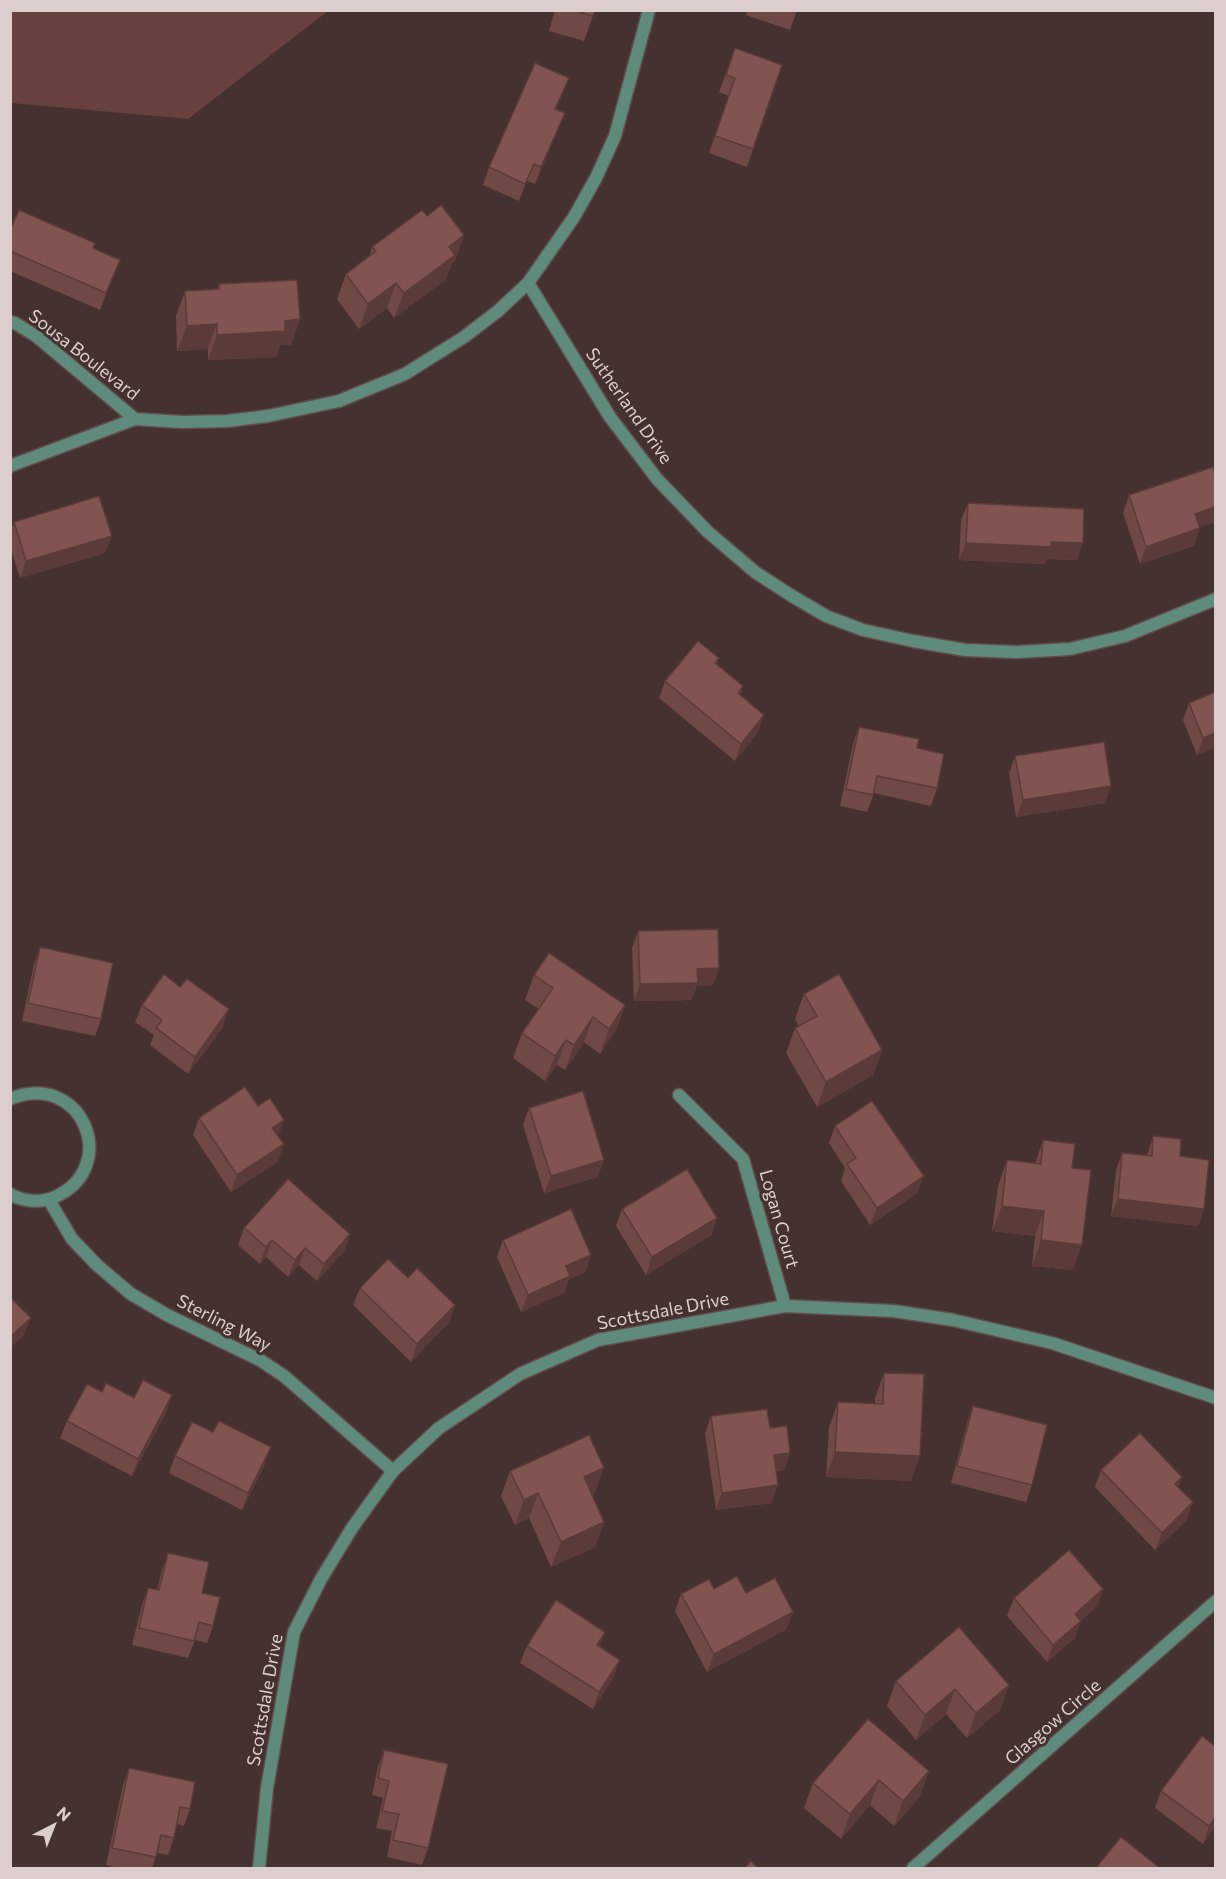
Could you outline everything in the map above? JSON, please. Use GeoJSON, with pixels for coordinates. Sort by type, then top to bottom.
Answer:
{"type":"FeatureCollection","features":[{"type":"Feature","properties":{"kind":"street","name":"Sousa Boulevard"},"geometry":{"type":"LineString","coordinates":[[10,466],[135,418],[182,422],[227,421],[268,416],[339,401],[405,374],[464,337],[498,311],[528,283],[574,217],[596,178],[615,136],[650,10]]}},
{"type":"Feature","properties":{"kind":"street","name":"Sutherland Drive"},"geometry":{"type":"LineString","coordinates":[[528,283],[610,417],[657,479],[708,532],[756,572],[826,616],[863,630],[913,641],[965,650],[1017,652],[1070,649],[1125,636],[1215,598]]}},
{"type":"Feature","properties":{"kind":"street","name":"Sousa Boulevard"},"geometry":{"type":"LineString","coordinates":[[10,322],[36,336],[135,418]]}},
{"type":"Feature","properties":{"kind":"street"},"geometry":{"type":"LineString","coordinates":[[10,1099],[22,1094],[41,1092],[59,1098],[75,1108],[85,1125],[90,1143],[88,1161],[80,1179],[66,1192],[49,1200],[32,1201],[10,1194]]}},
{"type":"Feature","properties":{"kind":"street","name":"Logan Court"},"geometry":{"type":"LineString","coordinates":[[679,1095],[743,1159],[785,1306]]}},
{"type":"Feature","properties":{"kind":"street","name":"Sterling Way"},"geometry":{"type":"LineString","coordinates":[[49,1200],[72,1239],[130,1294],[166,1315],[260,1360],[284,1376],[393,1471]]}},
{"type":"Feature","properties":{"kind":"street","name":"Scottsdale Drive"},"geometry":{"type":"LineString","coordinates":[[259,1869],[267,1788],[294,1632],[321,1579],[347,1536],[393,1471],[439,1428],[520,1374],[598,1340],[785,1306],[894,1311],[953,1320],[1052,1342],[1215,1398]]}},
{"type":"Feature","properties":{"kind":"street","name":"Glasgow Circle"},"geometry":{"type":"LineString","coordinates":[[913,1869],[1215,1601]]}},
{"type":"Feature","properties":{"kind":"shaded area"},"geometry":{"type":"Polygon","coordinates":[[[10,11],[328,11],[188,119],[11,103],[10,11]]]}},
{"type":"Feature","properties":{"kind":"building"},"geometry":{"type":"Polygon","coordinates":[[[573,10],[595,10],[593,16],[573,10]]]}},
{"type":"Feature","properties":{"kind":"building"},"geometry":{"type":"Polygon","coordinates":[[[735,48],[782,65],[753,149],[715,136],[735,78],[726,75],[735,48]]]}},
{"type":"Feature","properties":{"kind":"building"},"geometry":{"type":"Polygon","coordinates":[[[535,63],[569,78],[555,109],[565,113],[541,167],[534,164],[525,184],[489,167],[535,63]]]}},
{"type":"Feature","properties":{"kind":"building"},"geometry":{"type":"Polygon","coordinates":[[[441,205],[464,235],[449,247],[455,255],[404,293],[396,283],[368,304],[346,274],[376,251],[372,247],[422,210],[427,216],[441,205]]]}},
{"type":"Feature","properties":{"kind":"building"},"geometry":{"type":"Polygon","coordinates":[[[19,210],[95,243],[93,248],[120,260],[106,293],[10,251],[10,230],[19,210]]]}},
{"type":"Feature","properties":{"kind":"building"},"geometry":{"type":"Polygon","coordinates":[[[297,280],[300,319],[285,321],[285,331],[217,335],[217,324],[187,326],[185,291],[219,289],[219,284],[297,280]]]}},
{"type":"Feature","properties":{"kind":"building"},"geometry":{"type":"Polygon","coordinates":[[[1213,467],[1215,507],[1195,514],[1200,528],[1146,547],[1129,495],[1213,467]]]}},
{"type":"Feature","properties":{"kind":"building"},"geometry":{"type":"Polygon","coordinates":[[[99,496],[112,536],[26,561],[14,522],[99,496]]]}},
{"type":"Feature","properties":{"kind":"building"},"geometry":{"type":"Polygon","coordinates":[[[968,503],[1084,509],[1083,543],[1051,542],[1051,547],[966,543],[968,503]]]}},
{"type":"Feature","properties":{"kind":"building"},"geometry":{"type":"Polygon","coordinates":[[[698,641],[719,658],[715,663],[743,686],[738,693],[764,715],[741,744],[665,681],[698,641]]]}},
{"type":"Feature","properties":{"kind":"building"},"geometry":{"type":"Polygon","coordinates":[[[1215,692],[1215,733],[1203,738],[1189,703],[1215,692]]]}},
{"type":"Feature","properties":{"kind":"building"},"geometry":{"type":"Polygon","coordinates":[[[859,727],[919,739],[917,748],[944,754],[937,788],[877,776],[873,795],[846,789],[859,727]]]}},
{"type":"Feature","properties":{"kind":"building"},"geometry":{"type":"Polygon","coordinates":[[[1104,742],[1111,786],[1023,800],[1015,756],[1104,742]]]}},
{"type":"Feature","properties":{"kind":"building"},"geometry":{"type":"Polygon","coordinates":[[[718,929],[719,968],[697,969],[698,983],[640,984],[638,931],[718,929]]]}},
{"type":"Feature","properties":{"kind":"building"},"geometry":{"type":"Polygon","coordinates":[[[40,947],[113,963],[101,1019],[28,1003],[40,947]]]}},
{"type":"Feature","properties":{"kind":"building"},"geometry":{"type":"Polygon","coordinates":[[[549,953],[625,1005],[609,1029],[593,1017],[574,1045],[566,1040],[555,1056],[522,1033],[553,988],[534,975],[549,953]]]}},
{"type":"Feature","properties":{"kind":"building"},"geometry":{"type":"Polygon","coordinates":[[[164,974],[180,987],[187,979],[229,1009],[195,1057],[156,1028],[162,1020],[142,1005],[164,974]]]}},
{"type":"Feature","properties":{"kind":"building"},"geometry":{"type":"Polygon","coordinates":[[[839,974],[882,1050],[826,1082],[795,1028],[817,1016],[804,994],[839,974]]]}},
{"type":"Feature","properties":{"kind":"building"},"geometry":{"type":"Polygon","coordinates":[[[245,1087],[258,1106],[270,1098],[284,1120],[272,1128],[284,1144],[237,1175],[199,1118],[245,1087]]]}},
{"type":"Feature","properties":{"kind":"building"},"geometry":{"type":"Polygon","coordinates":[[[583,1091],[604,1160],[551,1176],[529,1108],[583,1091]]]}},
{"type":"Feature","properties":{"kind":"building"},"geometry":{"type":"Polygon","coordinates":[[[872,1101],[924,1176],[877,1208],[847,1164],[856,1158],[835,1126],[872,1101]]]}},
{"type":"Feature","properties":{"kind":"building"},"geometry":{"type":"Polygon","coordinates":[[[1153,1136],[1181,1139],[1180,1156],[1209,1160],[1204,1209],[1118,1199],[1122,1153],[1152,1156],[1153,1136]]]}},
{"type":"Feature","properties":{"kind":"building"},"geometry":{"type":"Polygon","coordinates":[[[1043,1140],[1075,1144],[1072,1168],[1091,1170],[1082,1245],[1041,1240],[1044,1211],[1002,1206],[1007,1160],[1041,1164],[1043,1140]]]}},
{"type":"Feature","properties":{"kind":"building"},"geometry":{"type":"Polygon","coordinates":[[[687,1169],[717,1218],[652,1257],[622,1209],[687,1169]]]}},
{"type":"Feature","properties":{"kind":"building"},"geometry":{"type":"Polygon","coordinates":[[[288,1179],[350,1234],[324,1264],[305,1248],[295,1260],[272,1240],[266,1247],[244,1228],[288,1179]]]}},
{"type":"Feature","properties":{"kind":"building"},"geometry":{"type":"Polygon","coordinates":[[[571,1209],[591,1255],[566,1266],[570,1276],[528,1295],[503,1240],[571,1209]]]}},
{"type":"Feature","properties":{"kind":"building"},"geometry":{"type":"Polygon","coordinates":[[[388,1259],[408,1278],[417,1268],[455,1305],[417,1344],[360,1288],[388,1259]]]}},
{"type":"Feature","properties":{"kind":"building"},"geometry":{"type":"Polygon","coordinates":[[[10,1297],[31,1318],[10,1337],[10,1297]]]}},
{"type":"Feature","properties":{"kind":"building"},"geometry":{"type":"Polygon","coordinates":[[[884,1373],[924,1374],[920,1456],[835,1452],[838,1402],[883,1404],[884,1373]]]}},
{"type":"Feature","properties":{"kind":"building"},"geometry":{"type":"Polygon","coordinates":[[[143,1380],[172,1395],[138,1459],[67,1421],[87,1384],[102,1392],[106,1383],[134,1398],[143,1380]]]}},
{"type":"Feature","properties":{"kind":"building"},"geometry":{"type":"Polygon","coordinates":[[[973,1406],[1047,1425],[1032,1485],[957,1466],[973,1406]]]}},
{"type":"Feature","properties":{"kind":"building"},"geometry":{"type":"Polygon","coordinates":[[[767,1409],[770,1428],[787,1426],[790,1453],[774,1455],[778,1485],[722,1493],[711,1416],[767,1409]]]}},
{"type":"Feature","properties":{"kind":"building"},"geometry":{"type":"Polygon","coordinates":[[[219,1421],[271,1447],[248,1493],[175,1456],[192,1422],[213,1432],[219,1421]]]}},
{"type":"Feature","properties":{"kind":"building"},"geometry":{"type":"Polygon","coordinates":[[[1140,1433],[1182,1477],[1175,1484],[1193,1502],[1162,1533],[1101,1470],[1140,1433]]]}},
{"type":"Feature","properties":{"kind":"building"},"geometry":{"type":"Polygon","coordinates":[[[589,1435],[604,1468],[584,1477],[604,1522],[561,1542],[538,1493],[524,1500],[510,1471],[589,1435]]]}},
{"type":"Feature","properties":{"kind":"building"},"geometry":{"type":"Polygon","coordinates":[[[1069,1550],[1103,1589],[1075,1614],[1081,1621],[1053,1645],[1014,1598],[1069,1550]]]}},
{"type":"Feature","properties":{"kind":"building"},"geometry":{"type":"Polygon","coordinates":[[[168,1553],[209,1562],[202,1593],[220,1597],[213,1626],[199,1622],[194,1641],[139,1628],[148,1588],[159,1590],[168,1553]]]}},
{"type":"Feature","properties":{"kind":"building"},"geometry":{"type":"Polygon","coordinates":[[[737,1576],[746,1593],[775,1578],[793,1612],[714,1654],[681,1594],[709,1579],[714,1589],[737,1576]]]}},
{"type":"Feature","properties":{"kind":"building"},"geometry":{"type":"Polygon","coordinates":[[[556,1600],[605,1632],[597,1645],[620,1660],[599,1692],[527,1646],[556,1600]]]}},
{"type":"Feature","properties":{"kind":"building"},"geometry":{"type":"Polygon","coordinates":[[[959,1627],[1009,1685],[976,1713],[955,1689],[925,1715],[896,1681],[959,1627]]]}},
{"type":"Feature","properties":{"kind":"building"},"geometry":{"type":"Polygon","coordinates":[[[868,1719],[929,1771],[903,1801],[879,1780],[850,1814],[813,1783],[868,1719]]]}},
{"type":"Feature","properties":{"kind":"building"},"geometry":{"type":"Polygon","coordinates":[[[1202,1736],[1215,1746],[1215,1818],[1209,1826],[1161,1791],[1202,1736]]]}},
{"type":"Feature","properties":{"kind":"building"},"geometry":{"type":"Polygon","coordinates":[[[384,1750],[448,1764],[428,1848],[393,1840],[399,1814],[382,1811],[389,1781],[378,1778],[384,1750]]]}},
{"type":"Feature","properties":{"kind":"building"},"geometry":{"type":"Polygon","coordinates":[[[129,1768],[195,1782],[190,1809],[180,1807],[174,1838],[161,1835],[156,1857],[112,1848],[129,1768]]]}},
{"type":"Feature","properties":{"kind":"building"},"geometry":{"type":"Polygon","coordinates":[[[1121,1837],[1161,1869],[1095,1869],[1121,1837]]]}},
{"type":"Feature","properties":{"kind":"building"},"geometry":{"type":"Polygon","coordinates":[[[751,1861],[759,1869],[744,1869],[751,1861]]]}}]}
